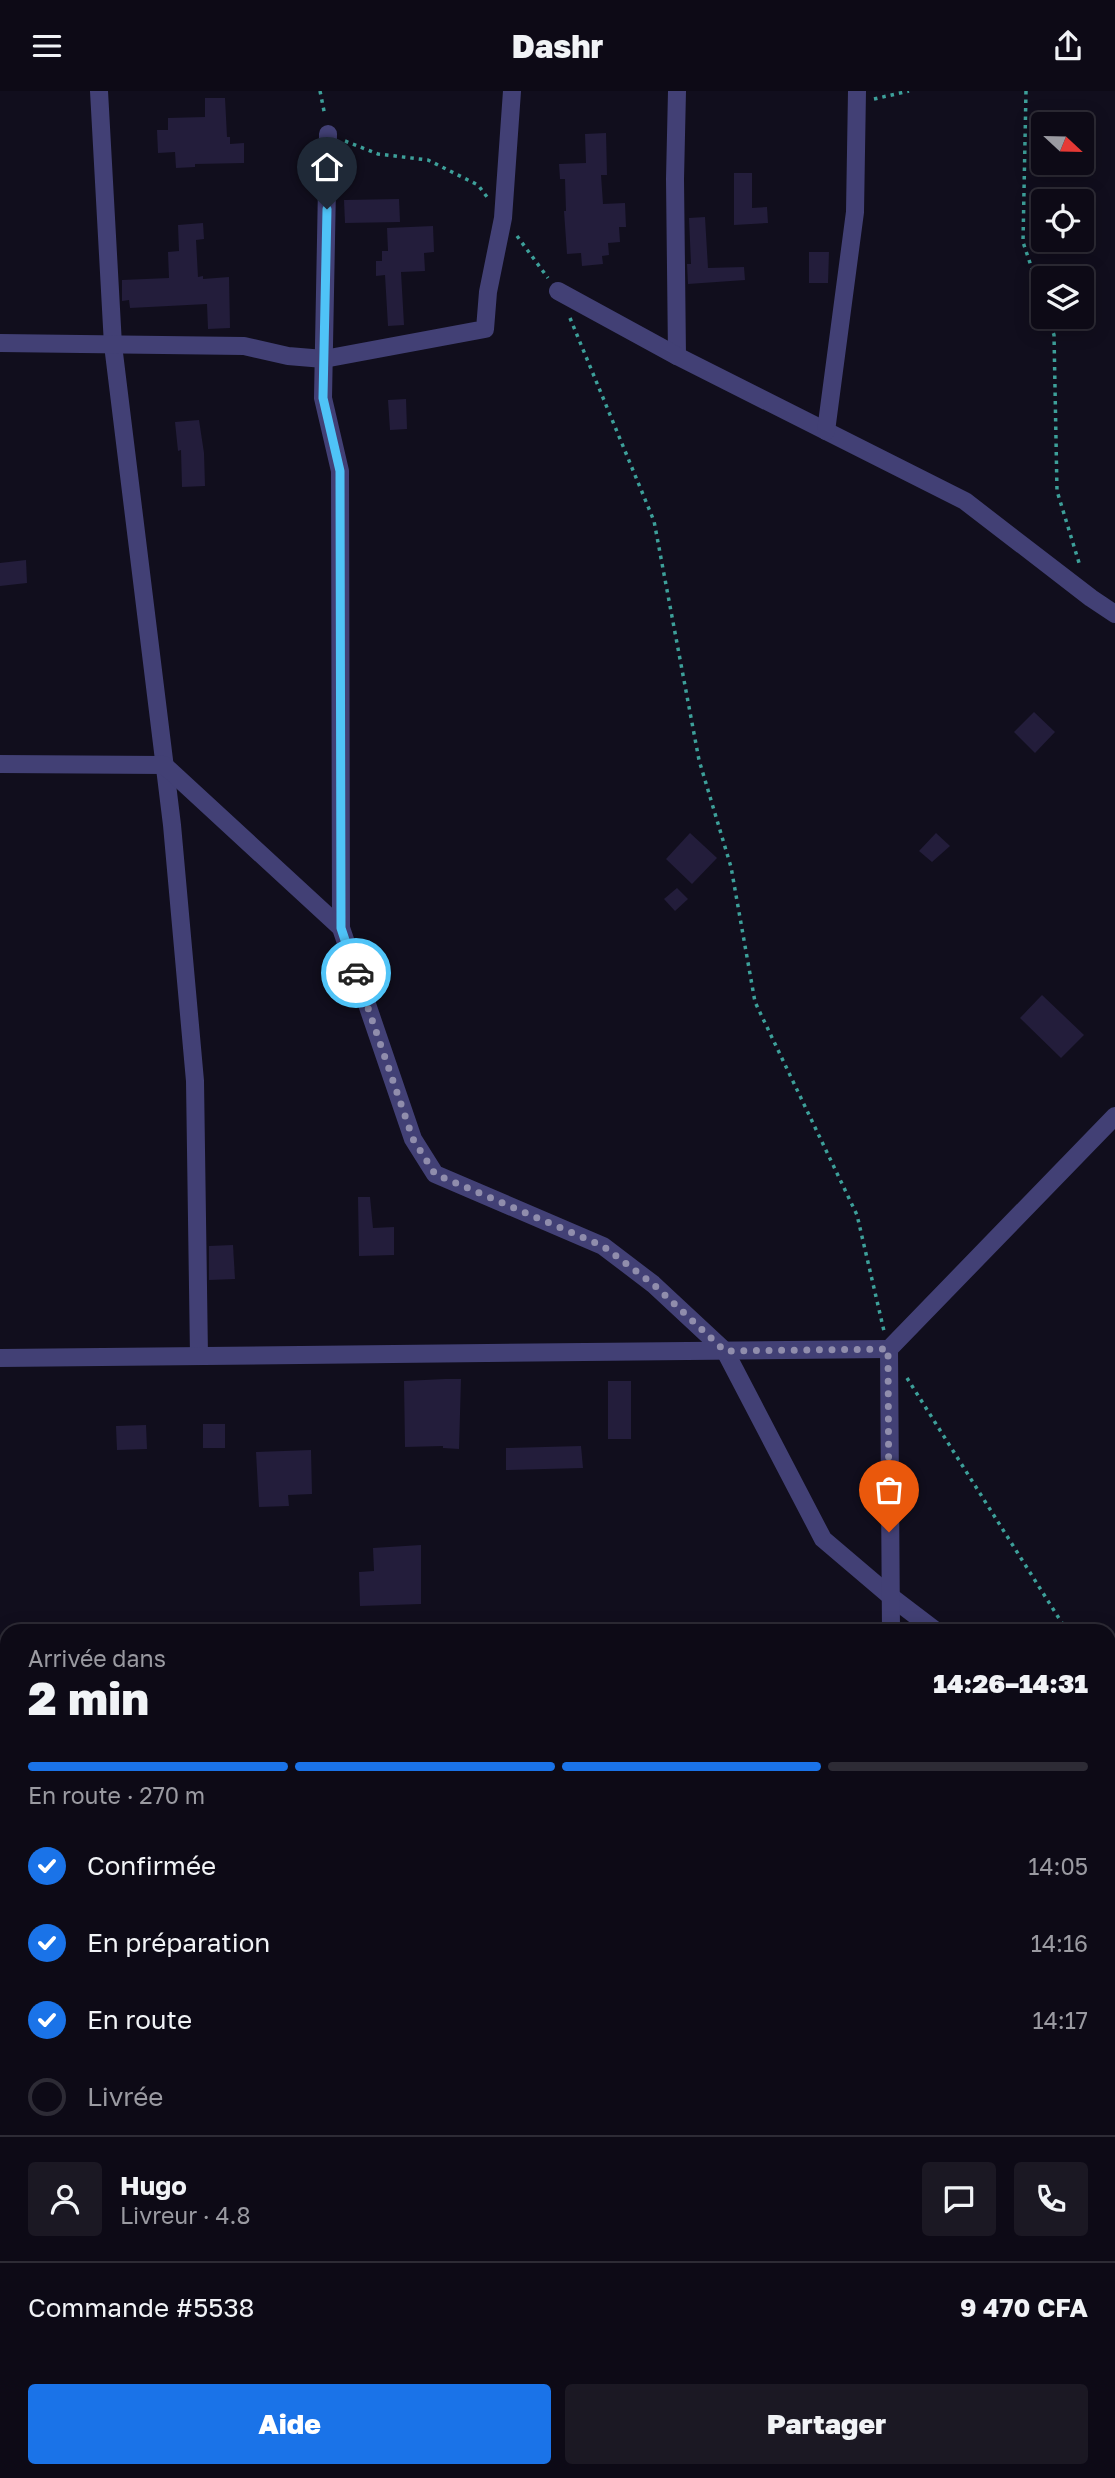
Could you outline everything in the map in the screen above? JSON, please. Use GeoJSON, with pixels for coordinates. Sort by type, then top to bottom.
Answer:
{"type":"FeatureCollection","features":[{"type":"Feature","properties":{"kind":"street"},"geometry":{"type":"LineString","coordinates":[[99,91],[113,345],[172,825],[195,1081],[199,1356]]}},
{"type":"Feature","properties":{"kind":"street"},"geometry":{"type":"LineString","coordinates":[[0,343],[244,346],[288,356],[324,359],[485,329],[488,292],[503,218],[512,91]]}},
{"type":"Feature","properties":{"kind":"street"},"geometry":{"type":"LineString","coordinates":[[677,91],[677,356]]}},
{"type":"Feature","properties":{"kind":"street"},"geometry":{"type":"LineString","coordinates":[[826,431],[855,212],[857,97]]}},
{"type":"Feature","properties":{"kind":"street"},"geometry":{"type":"LineString","coordinates":[[328,134],[323,398],[340,471],[341,928],[413,1139],[435,1174],[603,1246],[653,1284],[725,1351],[823,1539],[927,1624]]}},
{"type":"Feature","properties":{"kind":"street"},"geometry":{"type":"LineString","coordinates":[[558,291],[677,356],[965,501],[1115,614]]}},
{"type":"Feature","properties":{"kind":"street"},"geometry":{"type":"LineString","coordinates":[[0,764],[164,765],[341,928]]}},
{"type":"Feature","properties":{"kind":"street"},"geometry":{"type":"LineString","coordinates":[[891,1624],[888,1349],[1115,1116]]}},
{"type":"Feature","properties":{"kind":"street"},"geometry":{"type":"LineString","coordinates":[[0,1358],[888,1349]]}},
{"type":"Feature","properties":{"kind":"path"},"geometry":{"type":"LineString","coordinates":[[320,91],[328,134],[378,154],[428,160],[478,185],[558,291],[654,521],[699,761],[731,867],[755,1002],[857,1216],[888,1349],[1063,1624]]}},
{"type":"Feature","properties":{"kind":"path"},"geometry":{"type":"LineString","coordinates":[[857,97],[909,91]]}},
{"type":"Feature","properties":{"kind":"path"},"geometry":{"type":"LineString","coordinates":[[1026,91],[1023,242],[1031,266]]}},
{"type":"Feature","properties":{"kind":"path"},"geometry":{"type":"LineString","coordinates":[[1052,329],[1057,491],[1091,598]]}},
{"type":"Feature","properties":{"kind":"building"},"geometry":{"type":"Polygon","coordinates":[[[205,98],[225,98],[227,137],[230,137],[230,144],[244,143],[244,163],[195,164],[195,167],[176,168],[175,152],[158,153],[157,130],[168,130],[168,118],[205,117],[205,98]]]}},
{"type":"Feature","properties":{"kind":"building"},"geometry":{"type":"Polygon","coordinates":[[[606,133],[607,175],[601,175],[603,204],[625,203],[626,227],[619,227],[620,242],[608,243],[609,255],[602,256],[603,264],[582,266],[581,253],[567,254],[565,179],[560,179],[559,164],[586,163],[585,134],[606,133]]]}},
{"type":"Feature","properties":{"kind":"building"},"geometry":{"type":"Polygon","coordinates":[[[734,173],[752,173],[752,208],[767,207],[768,223],[734,225],[734,173]]]}},
{"type":"Feature","properties":{"kind":"building"},"geometry":{"type":"Polygon","coordinates":[[[399,199],[400,222],[345,223],[344,200],[399,199]]]}},
{"type":"Feature","properties":{"kind":"building"},"geometry":{"type":"Polygon","coordinates":[[[705,217],[708,268],[744,267],[745,280],[688,284],[687,264],[691,264],[689,218],[705,217]]]}},
{"type":"Feature","properties":{"kind":"building"},"geometry":{"type":"Polygon","coordinates":[[[203,223],[204,239],[196,240],[198,277],[229,277],[230,328],[208,329],[207,304],[130,308],[129,300],[122,301],[122,280],[169,278],[168,252],[179,251],[178,225],[203,223]]]}},
{"type":"Feature","properties":{"kind":"building"},"geometry":{"type":"Polygon","coordinates":[[[433,226],[434,252],[424,253],[425,271],[401,272],[404,325],[388,326],[385,275],[376,276],[376,261],[382,261],[382,251],[388,251],[387,228],[433,226]]]}},
{"type":"Feature","properties":{"kind":"building"},"geometry":{"type":"Polygon","coordinates":[[[809,252],[829,252],[828,283],[809,283],[809,252]]]}},
{"type":"Feature","properties":{"kind":"building"},"geometry":{"type":"Polygon","coordinates":[[[406,399],[407,429],[390,430],[388,400],[406,399]]]}},
{"type":"Feature","properties":{"kind":"building"},"geometry":{"type":"Polygon","coordinates":[[[199,420],[205,486],[182,487],[181,450],[178,451],[175,422],[199,420]]]}},
{"type":"Feature","properties":{"kind":"building"},"geometry":{"type":"Polygon","coordinates":[[[26,560],[27,583],[0,586],[0,563],[26,560]]]}},
{"type":"Feature","properties":{"kind":"building"},"geometry":{"type":"Polygon","coordinates":[[[1034,712],[1055,732],[1035,753],[1014,732],[1034,712]]]}},
{"type":"Feature","properties":{"kind":"building"},"geometry":{"type":"Polygon","coordinates":[[[690,833],[717,858],[692,884],[666,859],[690,833]]]}},
{"type":"Feature","properties":{"kind":"building"},"geometry":{"type":"Polygon","coordinates":[[[936,833],[950,846],[932,862],[919,851],[936,833]]]}},
{"type":"Feature","properties":{"kind":"building"},"geometry":{"type":"Polygon","coordinates":[[[677,888],[688,899],[675,911],[664,899],[677,888]]]}},
{"type":"Feature","properties":{"kind":"building"},"geometry":{"type":"Polygon","coordinates":[[[1042,995],[1084,1035],[1061,1058],[1020,1018],[1042,995]]]}},
{"type":"Feature","properties":{"kind":"building"},"geometry":{"type":"Polygon","coordinates":[[[358,1197],[370,1197],[373,1228],[394,1227],[394,1255],[359,1256],[358,1197]]]}},
{"type":"Feature","properties":{"kind":"building"},"geometry":{"type":"Polygon","coordinates":[[[233,1245],[235,1279],[209,1280],[209,1246],[233,1245]]]}},
{"type":"Feature","properties":{"kind":"building"},"geometry":{"type":"Polygon","coordinates":[[[461,1379],[459,1449],[443,1446],[405,1447],[404,1381],[461,1379]]]}},
{"type":"Feature","properties":{"kind":"building"},"geometry":{"type":"Polygon","coordinates":[[[608,1381],[631,1381],[631,1439],[608,1439],[608,1381]]]}},
{"type":"Feature","properties":{"kind":"building"},"geometry":{"type":"Polygon","coordinates":[[[203,1424],[225,1424],[225,1448],[203,1448],[203,1424]]]}},
{"type":"Feature","properties":{"kind":"building"},"geometry":{"type":"Polygon","coordinates":[[[146,1425],[147,1449],[117,1450],[116,1426],[146,1425]]]}},
{"type":"Feature","properties":{"kind":"building"},"geometry":{"type":"Polygon","coordinates":[[[581,1446],[583,1468],[506,1470],[506,1448],[581,1446]]]}},
{"type":"Feature","properties":{"kind":"building"},"geometry":{"type":"Polygon","coordinates":[[[311,1450],[312,1494],[288,1495],[289,1506],[259,1507],[256,1452],[311,1450]]]}},
{"type":"Feature","properties":{"kind":"building"},"geometry":{"type":"Polygon","coordinates":[[[421,1545],[421,1604],[360,1606],[359,1572],[374,1571],[373,1548],[421,1545]]]}},
{"type":"Feature","properties":{"kind":"way so far"},"geometry":{"type":"LineString","coordinates":[[356,973],[413,1139],[435,1174],[603,1246],[653,1284],[725,1351],[888,1349],[889,1532]]}},
{"type":"Feature","properties":{"kind":"route"},"geometry":{"type":"LineString","coordinates":[[327,209],[323,398],[340,471],[341,928],[356,973]]}}]}
